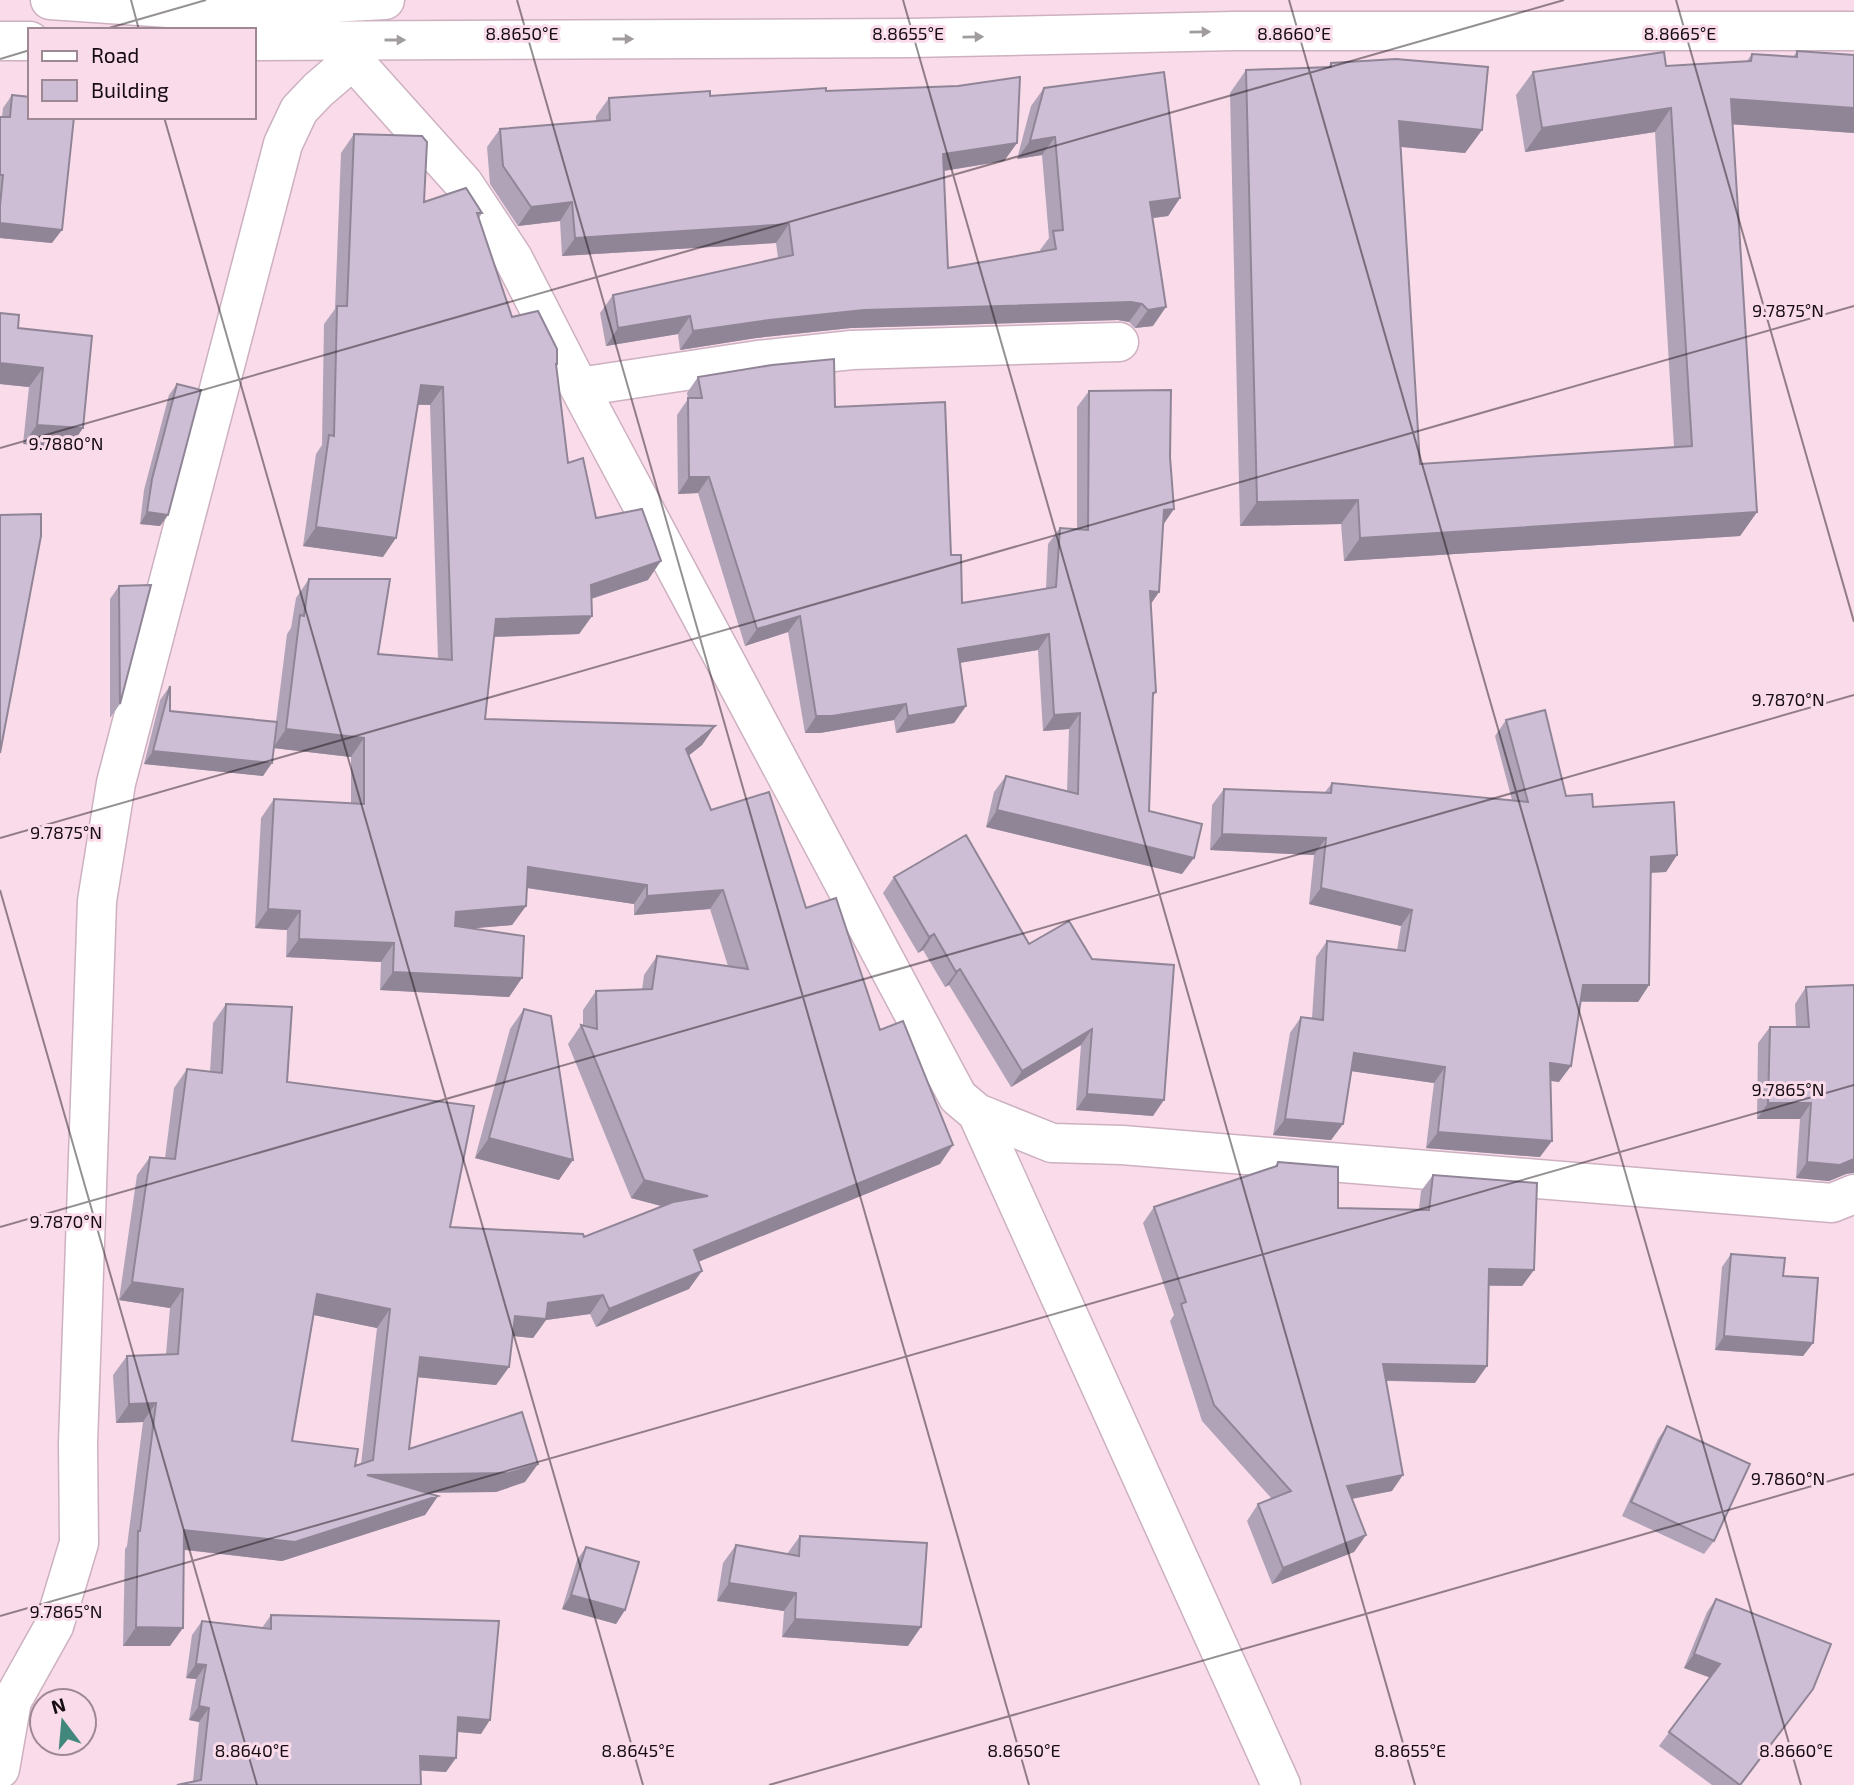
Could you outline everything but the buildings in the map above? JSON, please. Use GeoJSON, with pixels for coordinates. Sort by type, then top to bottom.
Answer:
{"type":"FeatureCollection","features":[{"type":"Feature","properties":{"kind":"street"},"geometry":{"type":"LineString","coordinates":[[50,0],[198,10],[385,0]]}},
{"type":"Feature","properties":{"kind":"street"},"geometry":{"type":"LineString","coordinates":[[256,41],[344,50],[1234,31],[1854,32]]}},
{"type":"Feature","properties":{"kind":"street"},"geometry":{"type":"LineString","coordinates":[[0,41],[28,41]]}},
{"type":"Feature","properties":{"kind":"street"},"geometry":{"type":"LineString","coordinates":[[344,50],[464,184],[513,258],[579,387],[958,1097],[977,1113],[1052,1143],[1136,1146],[1832,1203],[1854,1194]]}},
{"type":"Feature","properties":{"kind":"street"},"geometry":{"type":"LineString","coordinates":[[0,1769],[12,1701],[54,1626],[79,1543],[78,1443],[97,901],[116,783],[283,144],[299,110],[318,90],[344,50]]}},
{"type":"Feature","properties":{"kind":"street"},"geometry":{"type":"LineString","coordinates":[[579,387],[758,360],[852,350],[1119,342]]}},
{"type":"Feature","properties":{"kind":"street"},"geometry":{"type":"LineString","coordinates":[[977,1113],[1281,1785]]}}]}
